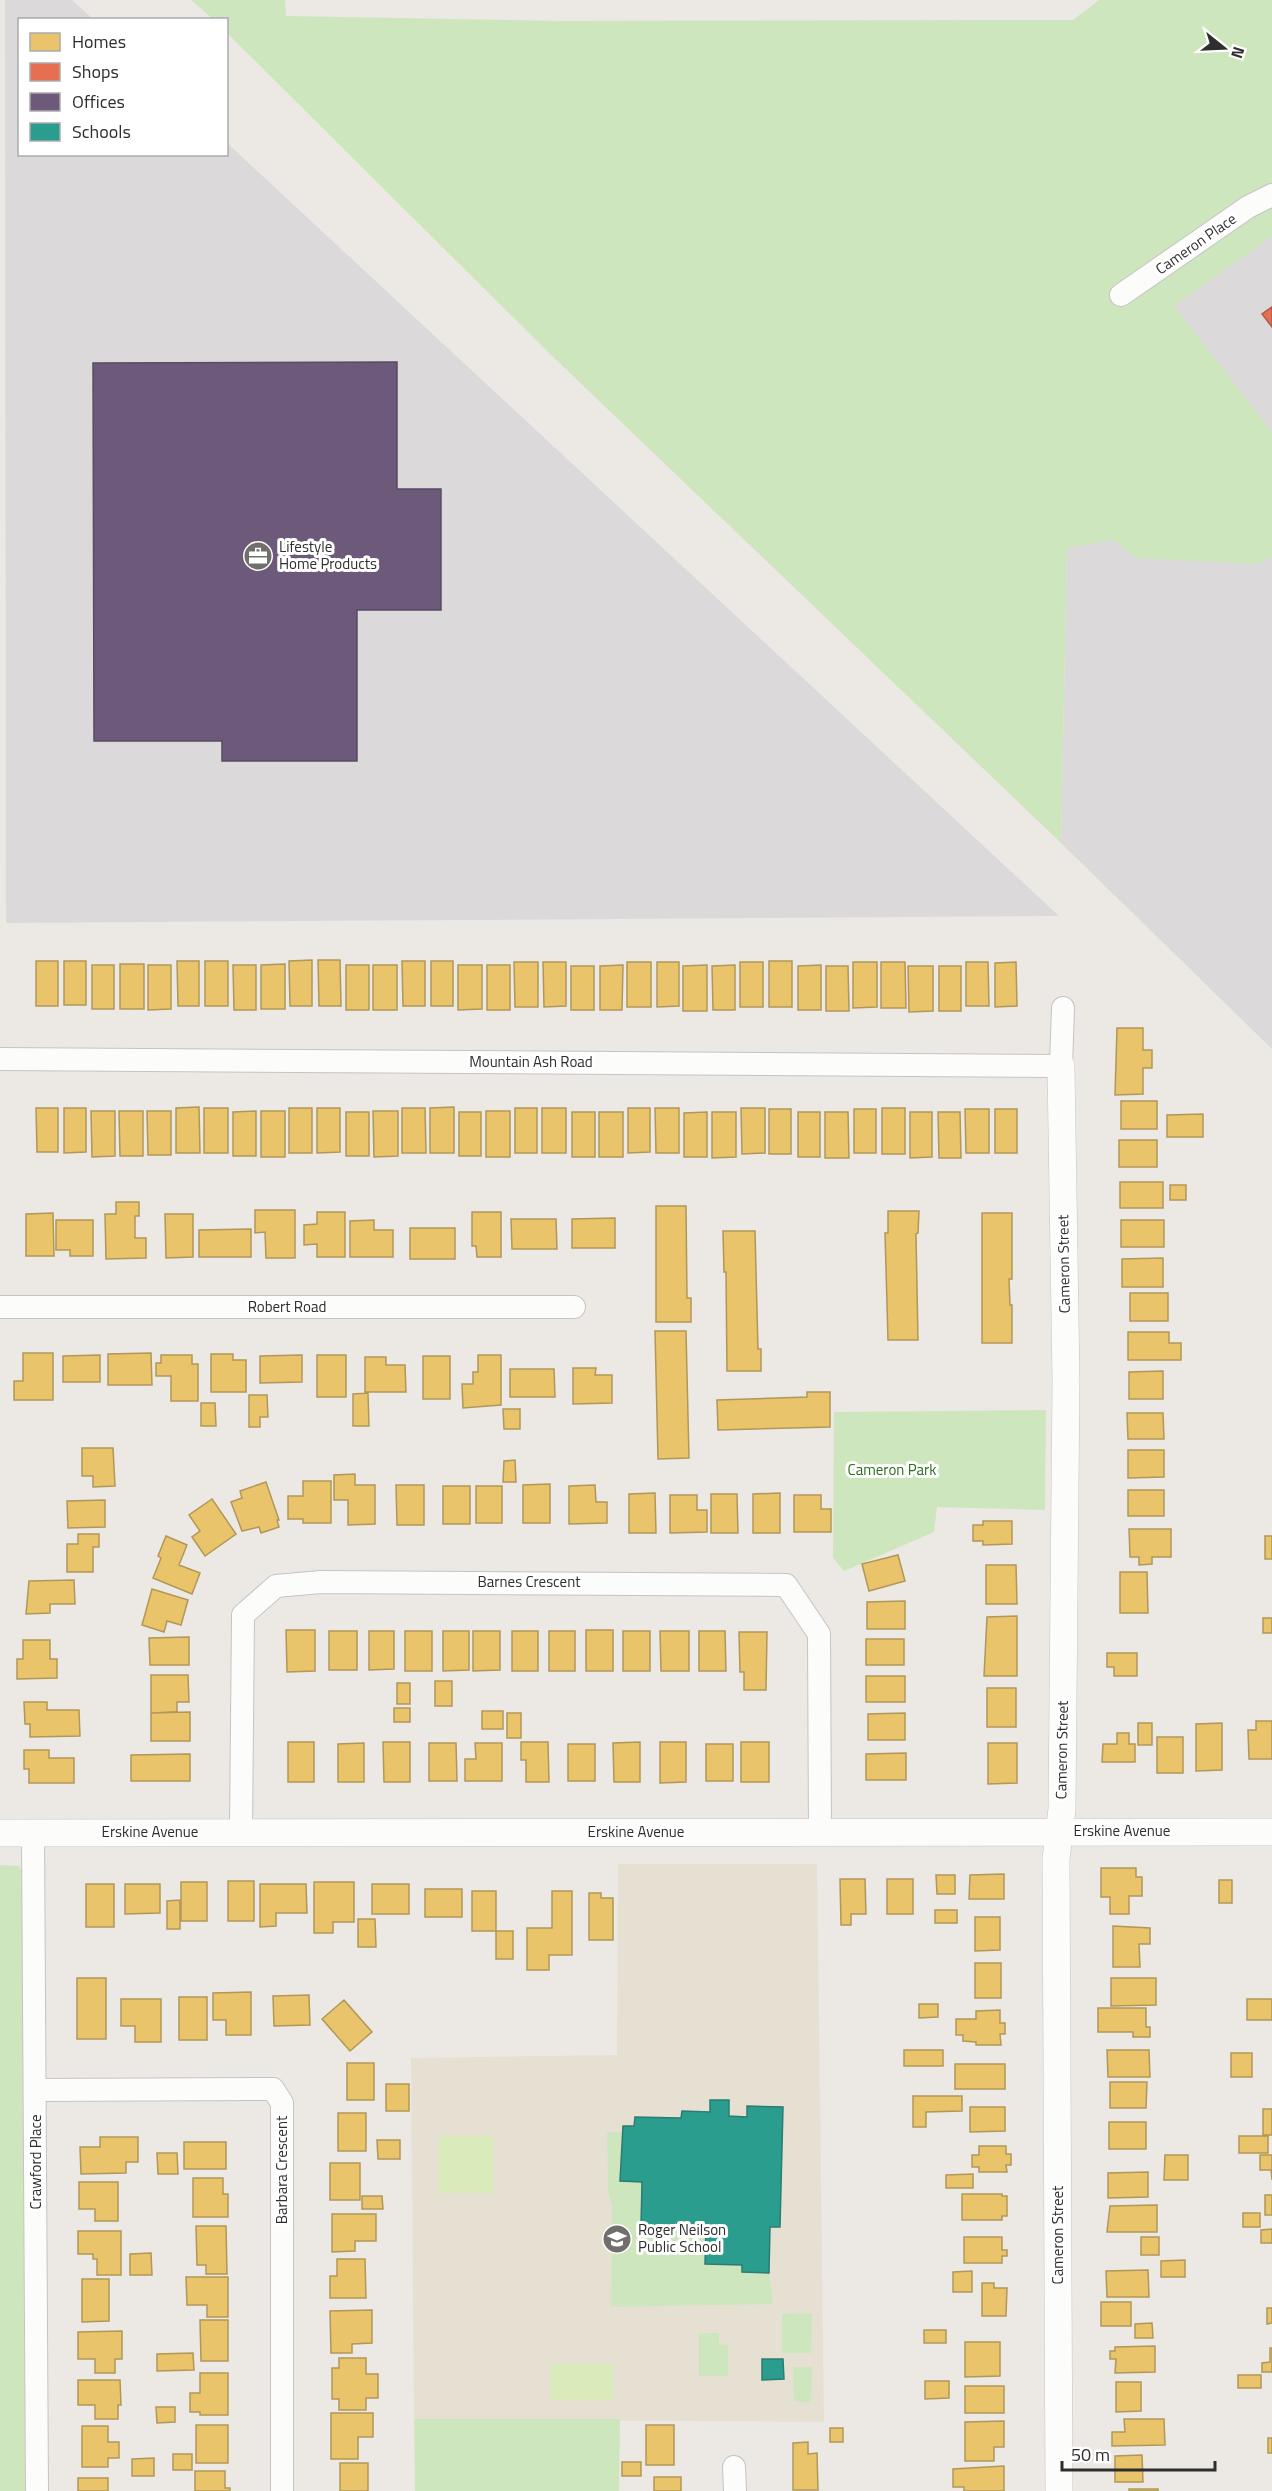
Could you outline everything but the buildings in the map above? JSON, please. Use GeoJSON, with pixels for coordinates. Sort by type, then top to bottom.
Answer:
{"type":"FeatureCollection","features":[{"type":"Feature","properties":{"kind":"street","name":"Cameron Place"},"geometry":{"type":"LineString","coordinates":[[1121,295],[1248,207],[1272,195]]}},
{"type":"Feature","properties":{"kind":"street","name":"Cameron Street"},"geometry":{"type":"LineString","coordinates":[[1059,2491],[1056,1859],[1062,1809],[1066,1380],[1061,1066],[1063,1008]]}},
{"type":"Feature","properties":{"kind":"street","name":"Mountain Ash Road"},"geometry":{"type":"LineString","coordinates":[[0,1059],[1061,1066]]}},
{"type":"Feature","properties":{"kind":"street","name":"Robert Road"},"geometry":{"type":"LineString","coordinates":[[0,1307],[574,1307]]}},
{"type":"Feature","properties":{"kind":"street","name":"Barnes Crescent"},"geometry":{"type":"LineString","coordinates":[[241,1832],[243,1615],[276,1586],[321,1582],[402,1581],[786,1585],[819,1634],[820,1833]]}},
{"type":"Feature","properties":{"kind":"street","name":"Erskine Avenue"},"geometry":{"type":"LineString","coordinates":[[0,1833],[1272,1832]]}},
{"type":"Feature","properties":{"kind":"street","name":"Crawford Place"},"geometry":{"type":"LineString","coordinates":[[33,1833],[37,2491]]}},
{"type":"Feature","properties":{"kind":"street","name":"Barbara Crescent"},"geometry":{"type":"LineString","coordinates":[[36,2091],[273,2089],[282,2103],[282,2491]]}},
{"type":"Feature","properties":{"kind":"street"},"geometry":{"type":"LineString","coordinates":[[734,2467],[735,2491]]}},
{"type":"Feature","properties":{"kind":"shaded area"},"geometry":{"type":"Polygon","coordinates":[[[5,0],[72,0],[92,18],[18,18],[18,156],[228,156],[228,144],[1059,916],[6,923],[5,0]]]}},
{"type":"Feature","properties":{"kind":"shaded area"},"geometry":{"type":"Polygon","coordinates":[[[1272,236],[1272,432],[1174,306],[1272,236]]]}},
{"type":"Feature","properties":{"kind":"shaded area"},"geometry":{"type":"Polygon","coordinates":[[[1114,540],[1256,564],[1272,556],[1272,1049],[1061,843],[1067,547],[1114,540]]]}},
{"type":"Feature","properties":{"kind":"shaded area","name":"Roger Neilson Public School"},"geometry":{"type":"Polygon","coordinates":[[[618,1864],[817,1864],[824,2422],[414,2419],[411,2058],[617,2055],[618,1864]]]}},
{"type":"Feature","properties":{"kind":"green space"},"geometry":{"type":"Polygon","coordinates":[[[191,0],[285,0],[286,16],[561,21],[1073,20],[1099,0],[1272,0],[1272,236],[1174,306],[1272,432],[1272,556],[1257,564],[1135,558],[1114,540],[1067,548],[1061,843],[549,353],[228,34],[228,18],[212,18],[191,0]]]}},
{"type":"Feature","properties":{"kind":"green space","name":"Cameron Park"},"geometry":{"type":"Polygon","coordinates":[[[1046,1410],[1045,1510],[937,1507],[934,1532],[844,1571],[833,1558],[834,1412],[1046,1410]]]}},
{"type":"Feature","properties":{"kind":"green space"},"geometry":{"type":"Polygon","coordinates":[[[0,1865],[19,1866],[23,1874],[25,2491],[0,2491],[0,1865]]]}},
{"type":"Feature","properties":{"kind":"green space"},"geometry":{"type":"Polygon","coordinates":[[[607,2132],[622,2132],[620,2181],[642,2182],[641,2226],[706,2227],[742,2265],[742,2272],[769,2273],[773,2304],[611,2307],[612,2207],[608,2191],[607,2132]]]}},
{"type":"Feature","properties":{"kind":"green space"},"geometry":{"type":"Polygon","coordinates":[[[439,2136],[493,2136],[493,2193],[439,2193],[439,2136]]]}},
{"type":"Feature","properties":{"kind":"green space"},"geometry":{"type":"Polygon","coordinates":[[[812,2313],[811,2353],[782,2353],[782,2314],[812,2313]]]}},
{"type":"Feature","properties":{"kind":"green space"},"geometry":{"type":"Polygon","coordinates":[[[699,2333],[719,2333],[719,2344],[728,2345],[728,2376],[699,2376],[699,2333]]]}},
{"type":"Feature","properties":{"kind":"green space"},"geometry":{"type":"Polygon","coordinates":[[[550,2364],[612,2364],[613,2400],[550,2400],[550,2364]]]}},
{"type":"Feature","properties":{"kind":"green space"},"geometry":{"type":"Polygon","coordinates":[[[793,2367],[812,2367],[811,2403],[794,2401],[793,2367]]]}},
{"type":"Feature","properties":{"kind":"green space"},"geometry":{"type":"Polygon","coordinates":[[[414,2419],[620,2419],[619,2491],[415,2491],[414,2419]]]}},
{"type":"Feature","properties":{"kind":"place","name":"Lifestyle Home Products"},"geometry":{"type":"Point","coordinates":[258,556]}},
{"type":"Feature","properties":{"kind":"place","name":"Roger Neilson Public School"},"geometry":{"type":"Point","coordinates":[617,2239]}}]}
